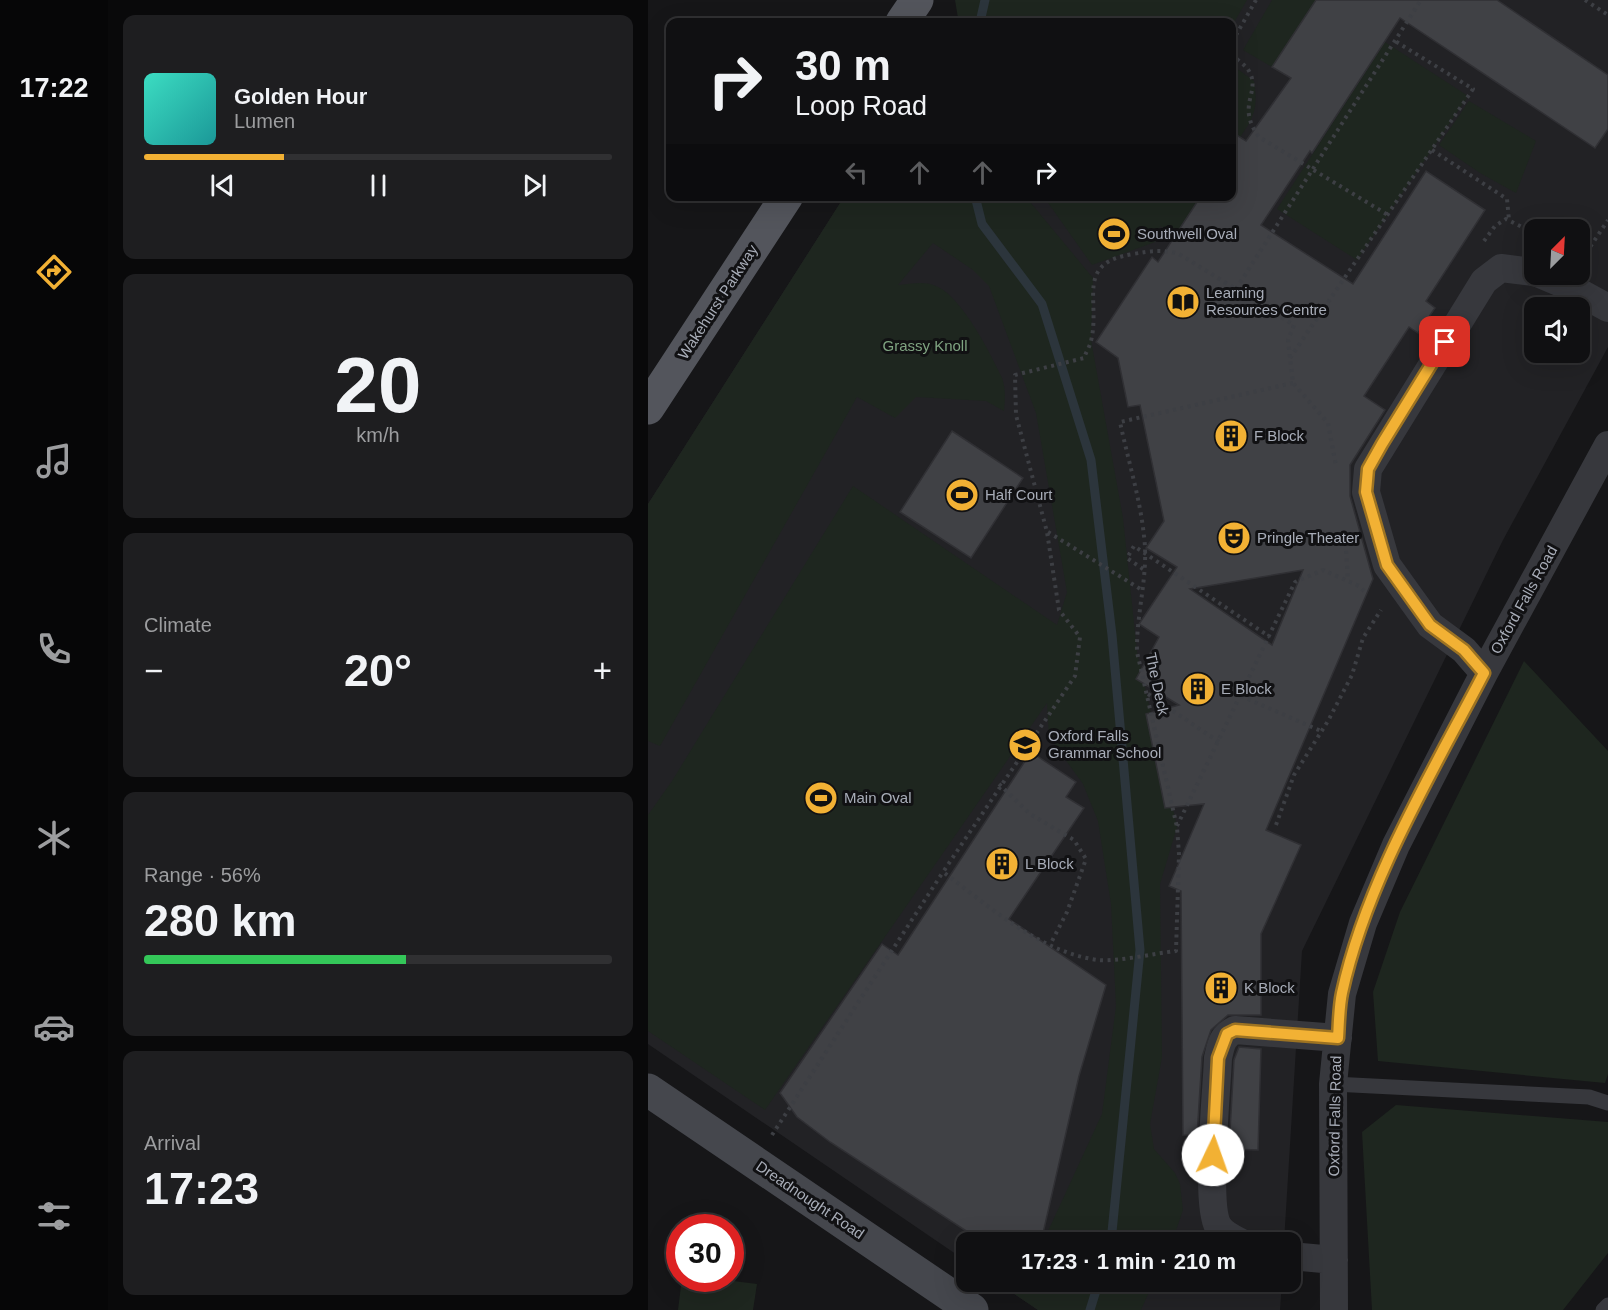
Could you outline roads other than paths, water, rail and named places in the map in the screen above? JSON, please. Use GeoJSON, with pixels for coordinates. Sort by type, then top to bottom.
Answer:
{"type":"FeatureCollection","features":[{"type":"Feature","properties":{"kind":"main road"},"geometry":{"type":"LineString","coordinates":[[905,18],[917,0]]}},
{"type":"Feature","properties":{"kind":"main road","name":"Wakehurst Parkway"},"geometry":{"type":"LineString","coordinates":[[648,408],[784,201]]}},
{"type":"Feature","properties":{"kind":"street"},"geometry":{"type":"LineString","coordinates":[[1484,673],[1464,650],[1430,625],[1387,565],[1366,492],[1368,469],[1484,282],[1502,268],[1524,271]]}},
{"type":"Feature","properties":{"kind":"street"},"geometry":{"type":"LineString","coordinates":[[1566,285],[1608,308]]}},
{"type":"Feature","properties":{"kind":"street","name":"Oxford Falls Road"},"geometry":{"type":"LineString","coordinates":[[1334,1310],[1333,1084],[1342,994],[1363,923],[1396,845],[1484,673],[1608,445]]}},
{"type":"Feature","properties":{"kind":"street"},"geometry":{"type":"LineString","coordinates":[[1225,1232],[1218,1227],[1214,1216],[1213,1155],[1218,1058],[1222,1042],[1227,1034],[1235,1030],[1338,1038]]}},
{"type":"Feature","properties":{"kind":"street","name":"Dreadnought Road"},"geometry":{"type":"LineString","coordinates":[[648,1090],[972,1310]]}},
{"type":"Feature","properties":{"kind":"street"},"geometry":{"type":"LineString","coordinates":[[1301,1257],[1334,1260]]}},
{"type":"Feature","properties":{"kind":"lane"},"geometry":{"type":"LineString","coordinates":[[1333,1084],[1589,1097],[1608,1103]]}},
{"type":"Feature","properties":{"kind":"lane"},"geometry":{"type":"LineString","coordinates":[[1603,1310],[1608,1305]]}},
{"type":"Feature","properties":{"kind":"waterway"},"geometry":{"type":"LineString","coordinates":[[981,18],[985,0]]}},
{"type":"Feature","properties":{"kind":"waterway"},"geometry":{"type":"LineString","coordinates":[[976,201],[982,224],[1042,304],[1091,460],[1112,635],[1140,950],[1112,1232]]}},
{"type":"Feature","properties":{"kind":"waterway"},"geometry":{"type":"LineString","coordinates":[[1090,1310],[1096,1292]]}},
{"type":"Feature","properties":{"kind":"place","name":"Southwell Oval"},"geometry":{"type":"Point","coordinates":[1114,234]}},
{"type":"Feature","properties":{"kind":"place","name":"Learning Resources Centre"},"geometry":{"type":"Point","coordinates":[1183,302]}},
{"type":"Feature","properties":{"kind":"place","name":"F Block"},"geometry":{"type":"Point","coordinates":[1231,436]}},
{"type":"Feature","properties":{"kind":"place","name":"Half Court"},"geometry":{"type":"Point","coordinates":[962,495]}},
{"type":"Feature","properties":{"kind":"place","name":"Pringle Theater"},"geometry":{"type":"Point","coordinates":[1234,538]}},
{"type":"Feature","properties":{"kind":"place","name":"E Block"},"geometry":{"type":"Point","coordinates":[1198,689]}},
{"type":"Feature","properties":{"kind":"place","name":"Oxford Falls Grammar School"},"geometry":{"type":"Point","coordinates":[1025,745]}},
{"type":"Feature","properties":{"kind":"place","name":"Main Oval"},"geometry":{"type":"Point","coordinates":[821,798]}},
{"type":"Feature","properties":{"kind":"place","name":"L Block"},"geometry":{"type":"Point","coordinates":[1002,864]}},
{"type":"Feature","properties":{"kind":"place","name":"K Block"},"geometry":{"type":"Point","coordinates":[1221,988]}},
{"type":"Feature","properties":{"kind":"park label","name":"Grassy Knoll"},"geometry":{"type":"Point","coordinates":[925,346]}}]}
